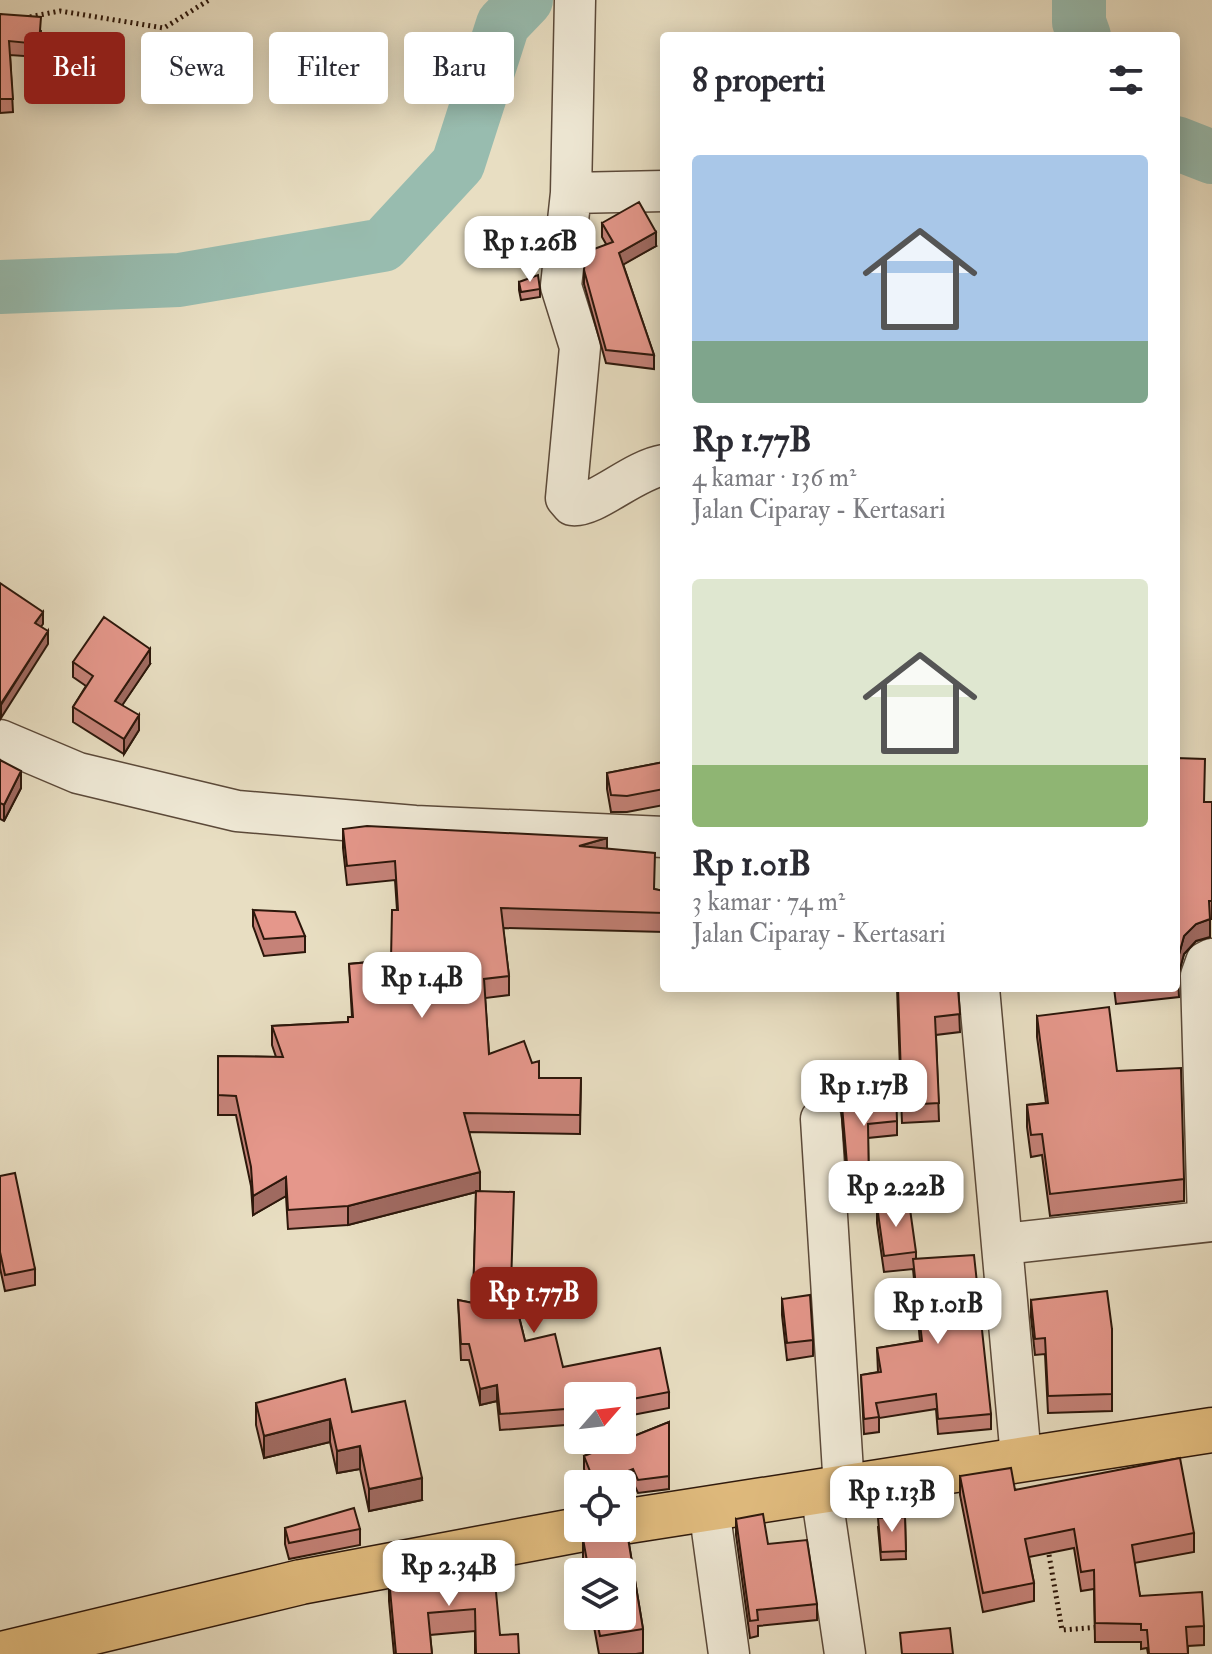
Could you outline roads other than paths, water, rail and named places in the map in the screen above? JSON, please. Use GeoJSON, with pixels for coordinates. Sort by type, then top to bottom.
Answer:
{"type":"FeatureCollection","features":[{"type":"Feature","properties":{"kind":"main road"},"geometry":{"type":"LineString","coordinates":[[636,1520],[1212,1430]]}},
{"type":"Feature","properties":{"kind":"main road"},"geometry":{"type":"LineString","coordinates":[[2,1654],[286,1585],[564,1533]]}},
{"type":"Feature","properties":{"kind":"street"},"geometry":{"type":"LineString","coordinates":[[575,0],[571,193],[561,286],[580,347],[566,498],[572,505],[584,504],[632,475],[660,466]]}},
{"type":"Feature","properties":{"kind":"street"},"geometry":{"type":"LineString","coordinates":[[571,193],[660,191]]}},
{"type":"Feature","properties":{"kind":"street"},"geometry":{"type":"LineString","coordinates":[[0,740],[78,773],[237,811],[415,826],[660,837]]}},
{"type":"Feature","properties":{"kind":"street"},"geometry":{"type":"LineString","coordinates":[[1004,1244],[1210,1221],[1201,976],[1206,962],[1212,959]]}},
{"type":"Feature","properties":{"kind":"street"},"geometry":{"type":"LineString","coordinates":[[979,992],[1021,1458]]}},
{"type":"Feature","properties":{"kind":"street"},"geometry":{"type":"LineString","coordinates":[[821,1119],[832,1489],[845,1654]]}},
{"type":"Feature","properties":{"kind":"street"},"geometry":{"type":"LineString","coordinates":[[709,1508],[729,1654]]}},
{"type":"Feature","properties":{"kind":"waterway"},"geometry":{"type":"LineString","coordinates":[[0,287],[179,280],[383,245],[458,164],[503,24],[526,0]]}},
{"type":"Feature","properties":{"kind":"waterway"},"geometry":{"type":"LineString","coordinates":[[1079,0],[1079,22],[1083,32]]}},
{"type":"Feature","properties":{"kind":"waterway"},"geometry":{"type":"LineString","coordinates":[[1180,145],[1212,157]]}}]}
